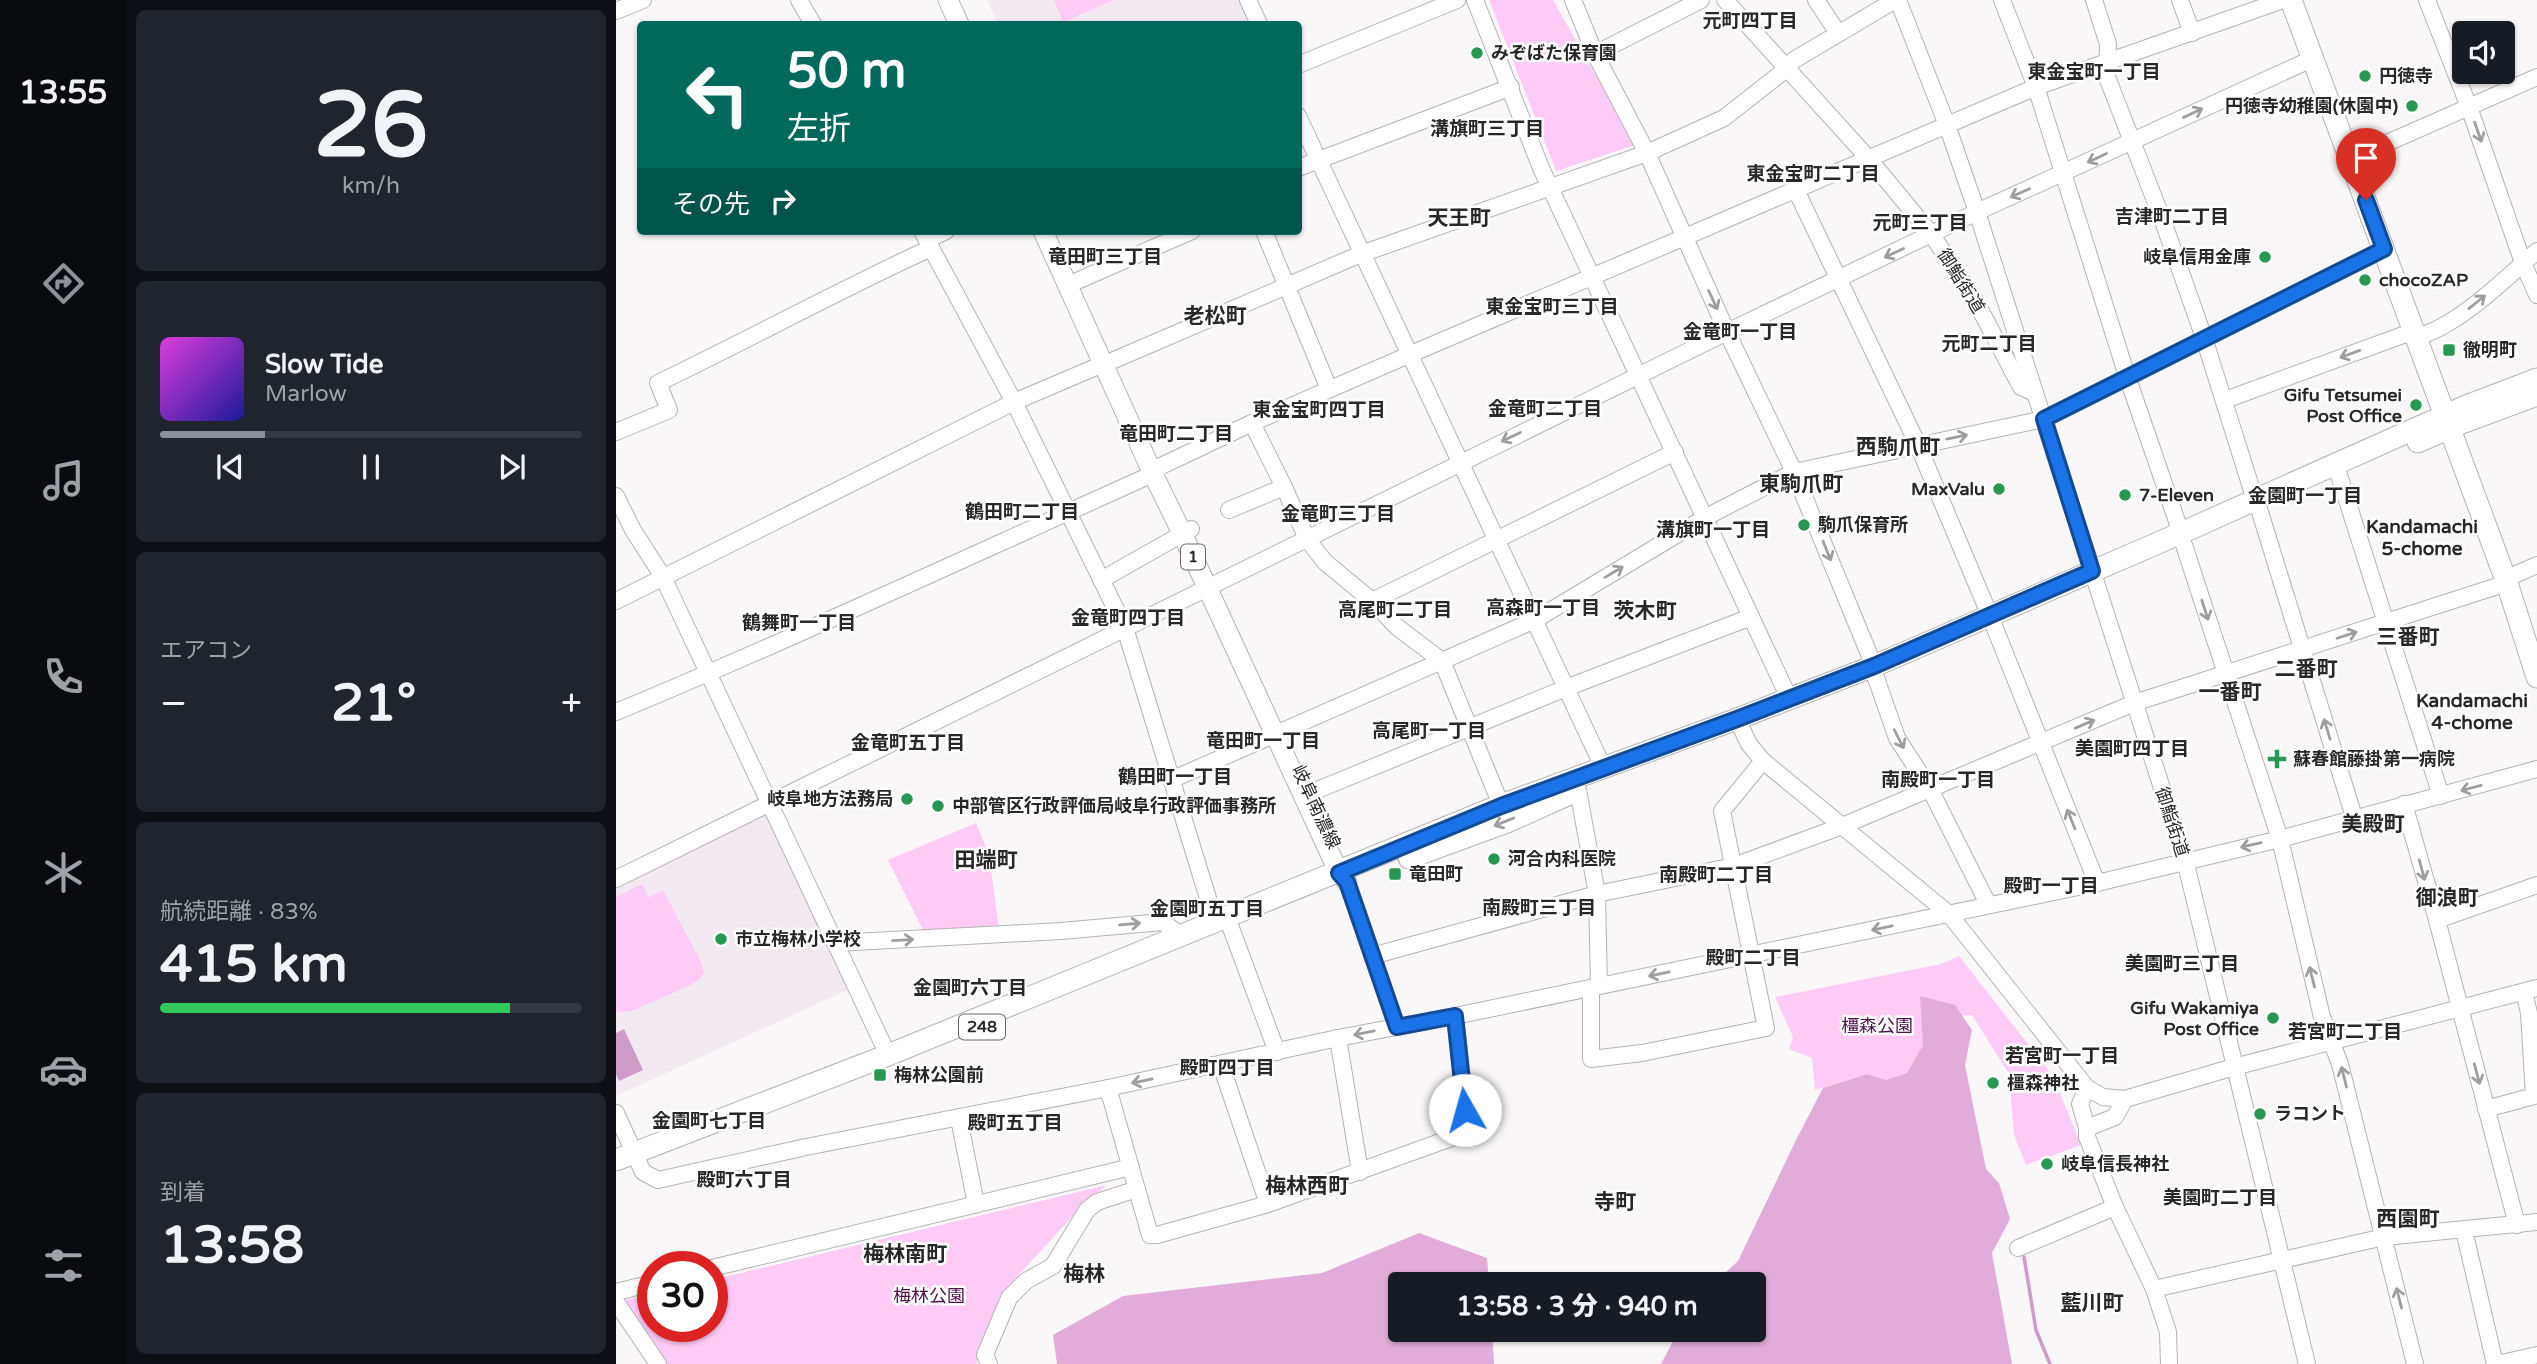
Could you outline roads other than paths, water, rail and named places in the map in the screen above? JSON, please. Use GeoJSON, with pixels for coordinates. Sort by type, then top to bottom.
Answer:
{"type":"FeatureCollection","features":[{"type":"Feature","properties":{"kind":"highway"},"geometry":{"type":"LineString","coordinates":[[2291,0],[2384,249],[2420,333]]}},
{"type":"Feature","properties":{"kind":"highway"},"geometry":{"type":"LineString","coordinates":[[2305,0],[2361,154],[2420,333],[2510,579],[2537,644]]}},
{"type":"Feature","properties":{"kind":"highway"},"geometry":{"type":"LineString","coordinates":[[2452,420],[2537,379]]}},
{"type":"Feature","properties":{"kind":"highway"},"geometry":{"type":"LineString","coordinates":[[2452,420],[2537,395]]}},
{"type":"Feature","properties":{"kind":"highway","name":"248"},"geometry":{"type":"LineString","coordinates":[[2257,506],[2339,475],[2452,420]]}},
{"type":"Feature","properties":{"kind":"highway","name":"248"},"geometry":{"type":"LineString","coordinates":[[1344,875],[1507,821],[1875,670],[2452,420]]}},
{"type":"Feature","properties":{"kind":"highway"},"geometry":{"type":"LineString","coordinates":[[2510,579],[2537,677]]}},
{"type":"Feature","properties":{"kind":"highway","name":"248"},"geometry":{"type":"LineString","coordinates":[[631,1158],[892,1064],[1344,875],[1501,806],[1603,766],[1739,724],[1789,698],[1875,670]]}},
{"type":"Feature","properties":{"kind":"highway","name":"248"},"geometry":{"type":"LineString","coordinates":[[616,1171],[631,1158],[1181,935],[1223,924]]}},
{"type":"Feature","properties":{"kind":"main road"},"geometry":{"type":"LineString","coordinates":[[939,0],[949,21]]}},
{"type":"Feature","properties":{"kind":"main road"},"geometry":{"type":"LineString","coordinates":[[948,0],[958,21]]}},
{"type":"Feature","properties":{"kind":"main road","name":"岐阜南濃線"},"geometry":{"type":"LineString","coordinates":[[1044,235],[1108,362],[1344,875]]}},
{"type":"Feature","properties":{"kind":"main road","name":"岐阜南濃線"},"geometry":{"type":"LineString","coordinates":[[1056,235],[1108,362]]}},
{"type":"Feature","properties":{"kind":"main road","name":"岐阜南濃線"},"geometry":{"type":"LineString","coordinates":[[1278,733],[1310,793],[1344,875]]}},
{"type":"Feature","properties":{"kind":"street"},"geometry":{"type":"LineString","coordinates":[[616,11],[643,0]]}},
{"type":"Feature","properties":{"kind":"street"},"geometry":{"type":"LineString","coordinates":[[799,0],[811,21]]}},
{"type":"Feature","properties":{"kind":"street"},"geometry":{"type":"LineString","coordinates":[[1248,0],[1257,21]]}},
{"type":"Feature","properties":{"kind":"street"},"geometry":{"type":"LineString","coordinates":[[1302,63],[1457,0]]}},
{"type":"Feature","properties":{"kind":"street"},"geometry":{"type":"LineString","coordinates":[[1475,0],[1551,188],[1789,698]]}},
{"type":"Feature","properties":{"kind":"street"},"geometry":{"type":"LineString","coordinates":[[1573,0],[1595,54],[1647,153],[1727,332],[1794,472],[1875,670],[1897,737],[1930,789],[1988,904]]}},
{"type":"Feature","properties":{"kind":"street"},"geometry":{"type":"LineString","coordinates":[[1595,54],[1701,0]]}},
{"type":"Feature","properties":{"kind":"street","name":"御鮨街道"},"geometry":{"type":"LineString","coordinates":[[1725,0],[1869,159],[1932,235],[1975,300],[2021,387],[2035,393],[2185,860],[2307,1364]]}},
{"type":"Feature","properties":{"kind":"street"},"geometry":{"type":"LineString","coordinates":[[1816,0],[1838,33]]}},
{"type":"Feature","properties":{"kind":"street"},"geometry":{"type":"LineString","coordinates":[[616,601],[1014,402],[1361,254],[1647,153],[1724,118],[1794,60],[1897,0],[1947,125],[2035,393]]}},
{"type":"Feature","properties":{"kind":"street"},"geometry":{"type":"LineString","coordinates":[[2002,0],[2036,87],[2127,376],[2280,839],[2322,1017],[2340,1064],[2415,1364]]}},
{"type":"Feature","properties":{"kind":"street"},"geometry":{"type":"LineString","coordinates":[[2094,0],[2108,44],[2107,77],[2163,221],[2204,338],[2354,817]]}},
{"type":"Feature","properties":{"kind":"street"},"geometry":{"type":"LineString","coordinates":[[2180,0],[2192,33]]}},
{"type":"Feature","properties":{"kind":"street"},"geometry":{"type":"LineString","coordinates":[[616,712],[710,673],[1068,512],[1329,389],[1947,125],[2036,87],[2283,0]]}},
{"type":"Feature","properties":{"kind":"street"},"geometry":{"type":"LineString","coordinates":[[2427,0],[2469,107],[2523,264],[2537,295]]}},
{"type":"Feature","properties":{"kind":"street"},"geometry":{"type":"LineString","coordinates":[[616,879],[1727,332],[1977,212],[2314,58]]}},
{"type":"Feature","properties":{"kind":"street"},"geometry":{"type":"LineString","coordinates":[[2361,154],[2537,76]]}},
{"type":"Feature","properties":{"kind":"street"},"geometry":{"type":"LineString","coordinates":[[1302,167],[1511,87]]}},
{"type":"Feature","properties":{"kind":"street"},"geometry":{"type":"LineString","coordinates":[[1302,125],[1603,766]]}},
{"type":"Feature","properties":{"kind":"street"},"geometry":{"type":"LineString","coordinates":[[1796,190],[1918,445],[1992,621],[2096,883]]}},
{"type":"Feature","properties":{"kind":"street"},"geometry":{"type":"LineString","coordinates":[[1077,281],[1183,235]]}},
{"type":"Feature","properties":{"kind":"street"},"geometry":{"type":"LineString","coordinates":[[1266,235],[1329,389]]}},
{"type":"Feature","properties":{"kind":"street"},"geometry":{"type":"LineString","coordinates":[[616,432],[669,410],[658,383],[755,336],[927,240],[1014,402],[1125,628],[1171,780],[1223,924],[1278,1052]]}},
{"type":"Feature","properties":{"kind":"street"},"geometry":{"type":"LineString","coordinates":[[1171,780],[1535,620],[1706,517],[1794,472],[2044,419],[2384,249]]}},
{"type":"Feature","properties":{"kind":"street"},"geometry":{"type":"LineString","coordinates":[[2224,400],[2420,333],[2438,330],[2537,251]]}},
{"type":"Feature","properties":{"kind":"street"},"geometry":{"type":"LineString","coordinates":[[1252,424],[1307,539],[1325,562],[1372,601],[1397,627],[1442,661],[1501,806]]}},
{"type":"Feature","properties":{"kind":"street"},"geometry":{"type":"LineString","coordinates":[[1372,601],[1675,452]]}},
{"type":"Feature","properties":{"kind":"street"},"geometry":{"type":"LineString","coordinates":[[2339,475],[2441,796]]}},
{"type":"Feature","properties":{"kind":"street"},"geometry":{"type":"LineString","coordinates":[[1229,510],[1284,487]]}},
{"type":"Feature","properties":{"kind":"street"},"geometry":{"type":"LineString","coordinates":[[616,496],[633,530],[663,577],[710,673],[888,1055]]}},
{"type":"Feature","properties":{"kind":"street"},"geometry":{"type":"LineString","coordinates":[[1101,580],[1186,531]]}},
{"type":"Feature","properties":{"kind":"street"},"geometry":{"type":"LineString","coordinates":[[1372,956],[1597,894],[1734,866],[1842,826],[2134,703],[2386,623],[2510,579],[2537,565]]}},
{"type":"Feature","properties":{"kind":"street"},"geometry":{"type":"LineString","coordinates":[[1310,793],[1566,688],[1751,617]]}},
{"type":"Feature","properties":{"kind":"street"},"geometry":{"type":"LineString","coordinates":[[1739,724],[1749,744],[1763,761],[1949,914],[2087,1088],[2102,1097],[2125,1099],[2234,1067],[2530,990],[2534,1096],[2486,1109]]}},
{"type":"Feature","properties":{"kind":"street"},"geometry":{"type":"LineString","coordinates":[[1578,790],[1597,894],[1591,1059],[1642,1053],[1766,1028],[1722,811],[1763,761]]}},
{"type":"Feature","properties":{"kind":"street"},"geometry":{"type":"LineString","coordinates":[[616,1113],[631,1158],[643,1171],[658,1180],[806,1147],[959,1119],[1338,1038],[2096,883],[2280,839],[2537,769]]}},
{"type":"Feature","properties":{"kind":"street"},"geometry":{"type":"LineString","coordinates":[[2404,804],[2517,1225]]}},
{"type":"Feature","properties":{"kind":"street"},"geometry":{"type":"LineString","coordinates":[[1344,875],[1397,1027]]}},
{"type":"Feature","properties":{"kind":"street"},"geometry":{"type":"LineString","coordinates":[[2437,920],[2537,885]]}},
{"type":"Feature","properties":{"kind":"street"},"geometry":{"type":"LineString","coordinates":[[835,943],[1061,931],[1162,922],[1181,935]]}},
{"type":"Feature","properties":{"kind":"street"},"geometry":{"type":"LineString","coordinates":[[1108,1088],[1150,1235],[1157,1236],[1268,1204],[1468,1132],[1455,1016]]}},
{"type":"Feature","properties":{"kind":"street"},"geometry":{"type":"LineString","coordinates":[[1338,1038],[1360,1172]]}},
{"type":"Feature","properties":{"kind":"street"},"geometry":{"type":"LineString","coordinates":[[1221,1065],[1268,1204]]}},
{"type":"Feature","properties":{"kind":"street"},"geometry":{"type":"LineString","coordinates":[[2087,1088],[2080,1104],[2087,1137],[2115,1207],[2154,1289],[2168,1332],[2169,1364]]}},
{"type":"Feature","properties":{"kind":"street"},"geometry":{"type":"LineString","coordinates":[[2087,1128],[2115,1116],[2125,1099]]}},
{"type":"Feature","properties":{"kind":"street"},"geometry":{"type":"LineString","coordinates":[[959,1119],[976,1204]]}},
{"type":"Feature","properties":{"kind":"street"},"geometry":{"type":"LineString","coordinates":[[728,1264],[1131,1167]]}},
{"type":"Feature","properties":{"kind":"street"},"geometry":{"type":"LineString","coordinates":[[989,1364],[985,1355],[1009,1298],[1026,1281],[1053,1266],[1087,1210],[1097,1202],[1137,1189]]}},
{"type":"Feature","properties":{"kind":"street"},"geometry":{"type":"LineString","coordinates":[[2018,1248],[2115,1207]]}},
{"type":"Feature","properties":{"kind":"street"},"geometry":{"type":"LineString","coordinates":[[2154,1289],[2384,1237],[2537,1222]]}},
{"type":"Feature","properties":{"kind":"street"},"geometry":{"type":"LineString","coordinates":[[2464,1230],[2496,1364],[2537,1355]]}},
{"type":"Feature","properties":{"kind":"street"},"geometry":{"type":"LineString","coordinates":[[616,1292],[637,1287]]}},
{"type":"Feature","properties":{"kind":"street"},"geometry":{"type":"LineString","coordinates":[[616,1302],[658,1364]]}},
{"type":"Feature","properties":{"kind":"waterway"},"geometry":{"type":"LineString","coordinates":[[2024,1257],[2036,1330],[2050,1364]]}},
{"type":"Feature","properties":{"kind":"place","name":"みぞばた保育園"},"geometry":{"type":"Point","coordinates":[1477,53]}},
{"type":"Feature","properties":{"kind":"place","name":"円徳寺"},"geometry":{"type":"Point","coordinates":[2365,76]}},
{"type":"Feature","properties":{"kind":"place","name":"円徳寺幼稚園(休園中)"},"geometry":{"type":"Point","coordinates":[2412,106]}},
{"type":"Feature","properties":{"kind":"place","name":"岐阜信用金庫"},"geometry":{"type":"Point","coordinates":[2265,257]}},
{"type":"Feature","properties":{"kind":"place","name":"chocoZAP"},"geometry":{"type":"Point","coordinates":[2365,280]}},
{"type":"Feature","properties":{"kind":"place","name":"徹明町"},"geometry":{"type":"Point","coordinates":[2449,350]}},
{"type":"Feature","properties":{"kind":"place","name":"Gifu Tetsumei Post Office"},"geometry":{"type":"Point","coordinates":[2416,405]}},
{"type":"Feature","properties":{"kind":"place","name":"MaxValu"},"geometry":{"type":"Point","coordinates":[1999,489]}},
{"type":"Feature","properties":{"kind":"place","name":"7-Eleven"},"geometry":{"type":"Point","coordinates":[2125,495]}},
{"type":"Feature","properties":{"kind":"place","name":"駒爪保育所"},"geometry":{"type":"Point","coordinates":[1804,525]}},
{"type":"Feature","properties":{"kind":"place","name":"蘇春館藤掛第一病院"},"geometry":{"type":"Point","coordinates":[2277,759]}},
{"type":"Feature","properties":{"kind":"place","name":"岐阜地方法務局"},"geometry":{"type":"Point","coordinates":[907,799]}},
{"type":"Feature","properties":{"kind":"place","name":"中部管区行政評価局岐阜行政評価事務所"},"geometry":{"type":"Point","coordinates":[938,806]}},
{"type":"Feature","properties":{"kind":"place","name":"河合内科医院"},"geometry":{"type":"Point","coordinates":[1494,859]}},
{"type":"Feature","properties":{"kind":"place","name":"竜田町"},"geometry":{"type":"Point","coordinates":[1395,874]}},
{"type":"Feature","properties":{"kind":"place","name":"市立梅林小学校"},"geometry":{"type":"Point","coordinates":[721,939]}},
{"type":"Feature","properties":{"kind":"place","name":"Gifu Wakamiya Post Office"},"geometry":{"type":"Point","coordinates":[2273,1018]}},
{"type":"Feature","properties":{"kind":"place","name":"梅林公園前"},"geometry":{"type":"Point","coordinates":[880,1075]}},
{"type":"Feature","properties":{"kind":"place","name":"橿森神社"},"geometry":{"type":"Point","coordinates":[1993,1083]}},
{"type":"Feature","properties":{"kind":"place","name":"ラコント"},"geometry":{"type":"Point","coordinates":[2260,1114]}},
{"type":"Feature","properties":{"kind":"place","name":"岐阜信長神社"},"geometry":{"type":"Point","coordinates":[2047,1164]}},
{"type":"Feature","properties":{"kind":"district","name":"元町四丁目"},"geometry":{"type":"Point","coordinates":[1750,21]}},
{"type":"Feature","properties":{"kind":"district","name":"東金宝町一丁目"},"geometry":{"type":"Point","coordinates":[2094,72]}},
{"type":"Feature","properties":{"kind":"district","name":"溝旗町三丁目"},"geometry":{"type":"Point","coordinates":[1487,129]}},
{"type":"Feature","properties":{"kind":"district","name":"東金宝町二丁目"},"geometry":{"type":"Point","coordinates":[1813,174]}},
{"type":"Feature","properties":{"kind":"district","name":"吉津町二丁目"},"geometry":{"type":"Point","coordinates":[2172,217]}},
{"type":"Feature","properties":{"kind":"district","name":"天王町"},"geometry":{"type":"Point","coordinates":[1459,218]}},
{"type":"Feature","properties":{"kind":"district","name":"元町三丁目"},"geometry":{"type":"Point","coordinates":[1920,223]}},
{"type":"Feature","properties":{"kind":"district","name":"竜田町三丁目"},"geometry":{"type":"Point","coordinates":[1105,257]}},
{"type":"Feature","properties":{"kind":"district","name":"東金宝町三丁目"},"geometry":{"type":"Point","coordinates":[1552,307]}},
{"type":"Feature","properties":{"kind":"district","name":"老松町"},"geometry":{"type":"Point","coordinates":[1215,316]}},
{"type":"Feature","properties":{"kind":"district","name":"金竜町一丁目"},"geometry":{"type":"Point","coordinates":[1740,332]}},
{"type":"Feature","properties":{"kind":"district","name":"元町二丁目"},"geometry":{"type":"Point","coordinates":[1989,344]}},
{"type":"Feature","properties":{"kind":"district","name":"金竜町二丁目"},"geometry":{"type":"Point","coordinates":[1545,409]}},
{"type":"Feature","properties":{"kind":"district","name":"東金宝町四丁目"},"geometry":{"type":"Point","coordinates":[1319,410]}},
{"type":"Feature","properties":{"kind":"district","name":"竜田町二丁目"},"geometry":{"type":"Point","coordinates":[1176,434]}},
{"type":"Feature","properties":{"kind":"district","name":"西駒爪町"},"geometry":{"type":"Point","coordinates":[1898,447]}},
{"type":"Feature","properties":{"kind":"district","name":"東駒爪町"},"geometry":{"type":"Point","coordinates":[1801,484]}},
{"type":"Feature","properties":{"kind":"district","name":"金園町一丁目"},"geometry":{"type":"Point","coordinates":[2305,496]}},
{"type":"Feature","properties":{"kind":"district","name":"鶴田町二丁目"},"geometry":{"type":"Point","coordinates":[1022,512]}},
{"type":"Feature","properties":{"kind":"district","name":"金竜町三丁目"},"geometry":{"type":"Point","coordinates":[1338,514]}},
{"type":"Feature","properties":{"kind":"district","name":"溝旗町一丁目"},"geometry":{"type":"Point","coordinates":[1713,530]}},
{"type":"Feature","properties":{"kind":"district","name":"Kandamachi 5-chome"},"geometry":{"type":"Point","coordinates":[2422,538]}},
{"type":"Feature","properties":{"kind":"district","name":"高森町一丁目"},"geometry":{"type":"Point","coordinates":[1543,608]}},
{"type":"Feature","properties":{"kind":"district","name":"高尾町二丁目"},"geometry":{"type":"Point","coordinates":[1395,610]}},
{"type":"Feature","properties":{"kind":"district","name":"茨木町"},"geometry":{"type":"Point","coordinates":[1645,611]}},
{"type":"Feature","properties":{"kind":"district","name":"金竜町四丁目"},"geometry":{"type":"Point","coordinates":[1128,618]}},
{"type":"Feature","properties":{"kind":"district","name":"鶴舞町一丁目"},"geometry":{"type":"Point","coordinates":[799,623]}},
{"type":"Feature","properties":{"kind":"district","name":"三番町"},"geometry":{"type":"Point","coordinates":[2408,637]}},
{"type":"Feature","properties":{"kind":"district","name":"二番町"},"geometry":{"type":"Point","coordinates":[2306,669]}},
{"type":"Feature","properties":{"kind":"district","name":"一番町"},"geometry":{"type":"Point","coordinates":[2230,692]}},
{"type":"Feature","properties":{"kind":"district","name":"Kandamachi 4-chome"},"geometry":{"type":"Point","coordinates":[2472,712]}},
{"type":"Feature","properties":{"kind":"district","name":"高尾町一丁目"},"geometry":{"type":"Point","coordinates":[1429,731]}},
{"type":"Feature","properties":{"kind":"district","name":"竜田町一丁目"},"geometry":{"type":"Point","coordinates":[1263,741]}},
{"type":"Feature","properties":{"kind":"district","name":"金竜町五丁目"},"geometry":{"type":"Point","coordinates":[908,743]}},
{"type":"Feature","properties":{"kind":"district","name":"美園町四丁目"},"geometry":{"type":"Point","coordinates":[2132,749]}},
{"type":"Feature","properties":{"kind":"district","name":"鶴田町一丁目"},"geometry":{"type":"Point","coordinates":[1175,777]}},
{"type":"Feature","properties":{"kind":"district","name":"南殿町一丁目"},"geometry":{"type":"Point","coordinates":[1938,780]}},
{"type":"Feature","properties":{"kind":"district","name":"美殿町"},"geometry":{"type":"Point","coordinates":[2373,824]}},
{"type":"Feature","properties":{"kind":"district","name":"田端町"},"geometry":{"type":"Point","coordinates":[986,860]}},
{"type":"Feature","properties":{"kind":"district","name":"南殿町二丁目"},"geometry":{"type":"Point","coordinates":[1716,875]}},
{"type":"Feature","properties":{"kind":"district","name":"殿町一丁目"},"geometry":{"type":"Point","coordinates":[2051,886]}},
{"type":"Feature","properties":{"kind":"district","name":"御浪町"},"geometry":{"type":"Point","coordinates":[2447,898]}},
{"type":"Feature","properties":{"kind":"district","name":"南殿町三丁目"},"geometry":{"type":"Point","coordinates":[1539,908]}},
{"type":"Feature","properties":{"kind":"district","name":"金園町五丁目"},"geometry":{"type":"Point","coordinates":[1207,909]}},
{"type":"Feature","properties":{"kind":"district","name":"殿町二丁目"},"geometry":{"type":"Point","coordinates":[1753,958]}},
{"type":"Feature","properties":{"kind":"district","name":"美園町三丁目"},"geometry":{"type":"Point","coordinates":[2182,964]}},
{"type":"Feature","properties":{"kind":"district","name":"金園町六丁目"},"geometry":{"type":"Point","coordinates":[970,988]}},
{"type":"Feature","properties":{"kind":"district","name":"若宮町二丁目"},"geometry":{"type":"Point","coordinates":[2345,1032]}},
{"type":"Feature","properties":{"kind":"district","name":"若宮町一丁目"},"geometry":{"type":"Point","coordinates":[2062,1056]}},
{"type":"Feature","properties":{"kind":"district","name":"殿町四丁目"},"geometry":{"type":"Point","coordinates":[1227,1068]}},
{"type":"Feature","properties":{"kind":"district","name":"金園町七丁目"},"geometry":{"type":"Point","coordinates":[709,1121]}},
{"type":"Feature","properties":{"kind":"district","name":"殿町五丁目"},"geometry":{"type":"Point","coordinates":[1015,1123]}},
{"type":"Feature","properties":{"kind":"district","name":"殿町六丁目"},"geometry":{"type":"Point","coordinates":[744,1180]}},
{"type":"Feature","properties":{"kind":"district","name":"梅林西町"},"geometry":{"type":"Point","coordinates":[1307,1186]}},
{"type":"Feature","properties":{"kind":"district","name":"美園町二丁目"},"geometry":{"type":"Point","coordinates":[2220,1198]}},
{"type":"Feature","properties":{"kind":"district","name":"寺町"},"geometry":{"type":"Point","coordinates":[1615,1202]}},
{"type":"Feature","properties":{"kind":"district","name":"西園町"},"geometry":{"type":"Point","coordinates":[2408,1219]}},
{"type":"Feature","properties":{"kind":"district","name":"梅林南町"},"geometry":{"type":"Point","coordinates":[905,1254]}},
{"type":"Feature","properties":{"kind":"district","name":"梅林"},"geometry":{"type":"Point","coordinates":[1084,1274]}},
{"type":"Feature","properties":{"kind":"district","name":"藍川町"},"geometry":{"type":"Point","coordinates":[2092,1303]}},
{"type":"Feature","properties":{"kind":"park label","name":"橿森公園"},"geometry":{"type":"Point","coordinates":[1877,1026]}},
{"type":"Feature","properties":{"kind":"park label","name":"梅林公園"},"geometry":{"type":"Point","coordinates":[929,1296]}}]}
